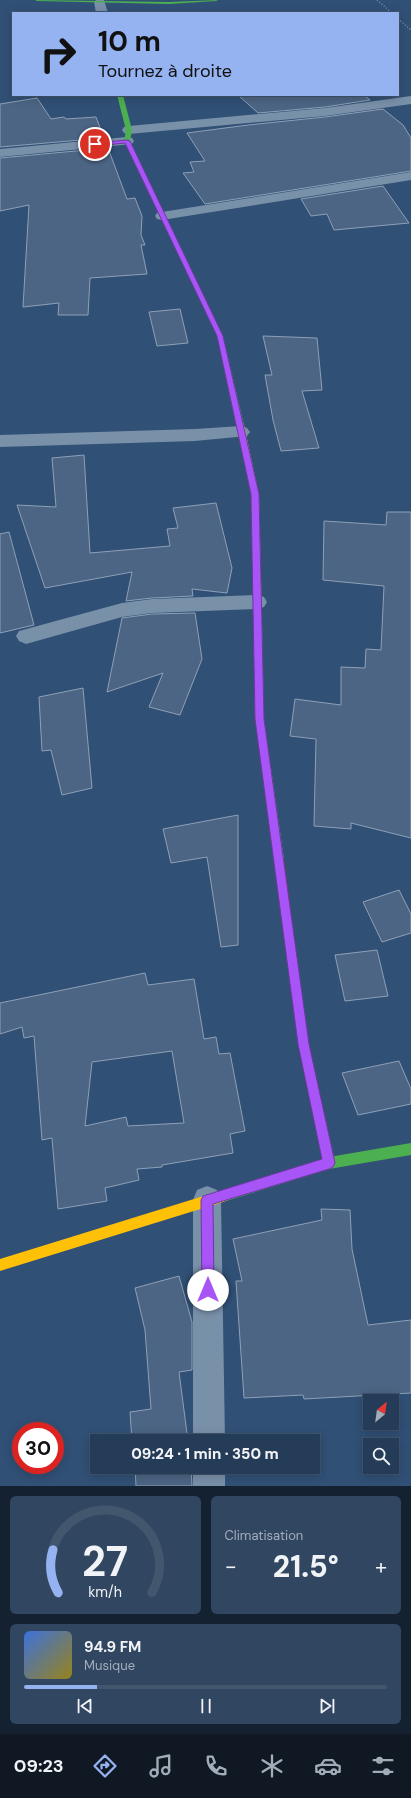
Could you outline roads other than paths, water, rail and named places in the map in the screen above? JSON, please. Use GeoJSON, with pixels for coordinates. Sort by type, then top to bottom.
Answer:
{"type":"FeatureCollection","features":[{"type":"Feature","properties":{"kind":"street"},"geometry":{"type":"LineString","coordinates":[[37,0],[101,7],[216,0]]}},
{"type":"Feature","properties":{"kind":"street"},"geometry":{"type":"LineString","coordinates":[[120,96],[128,136],[162,216],[220,336],[255,494],[260,719],[304,1044],[329,1163]]}},
{"type":"Feature","properties":{"kind":"street"},"geometry":{"type":"LineString","coordinates":[[0,154],[411,100]]}},
{"type":"Feature","properties":{"kind":"street"},"geometry":{"type":"LineString","coordinates":[[162,216],[411,176]]}},
{"type":"Feature","properties":{"kind":"street"},"geometry":{"type":"LineString","coordinates":[[0,441],[195,435],[241,432]]}},
{"type":"Feature","properties":{"kind":"street"},"geometry":{"type":"LineString","coordinates":[[26,636],[122,610],[152,606],[257,602]]}},
{"type":"Feature","properties":{"kind":"street"},"geometry":{"type":"LineString","coordinates":[[0,1265],[329,1163],[411,1149]]}},
{"type":"Feature","properties":{"kind":"street"},"geometry":{"type":"LineString","coordinates":[[207,1200],[209,1434]]}},
{"type":"Feature","properties":{"kind":"street"},"geometry":{"type":"LineString","coordinates":[[209,1474],[209,1486]]}}]}
